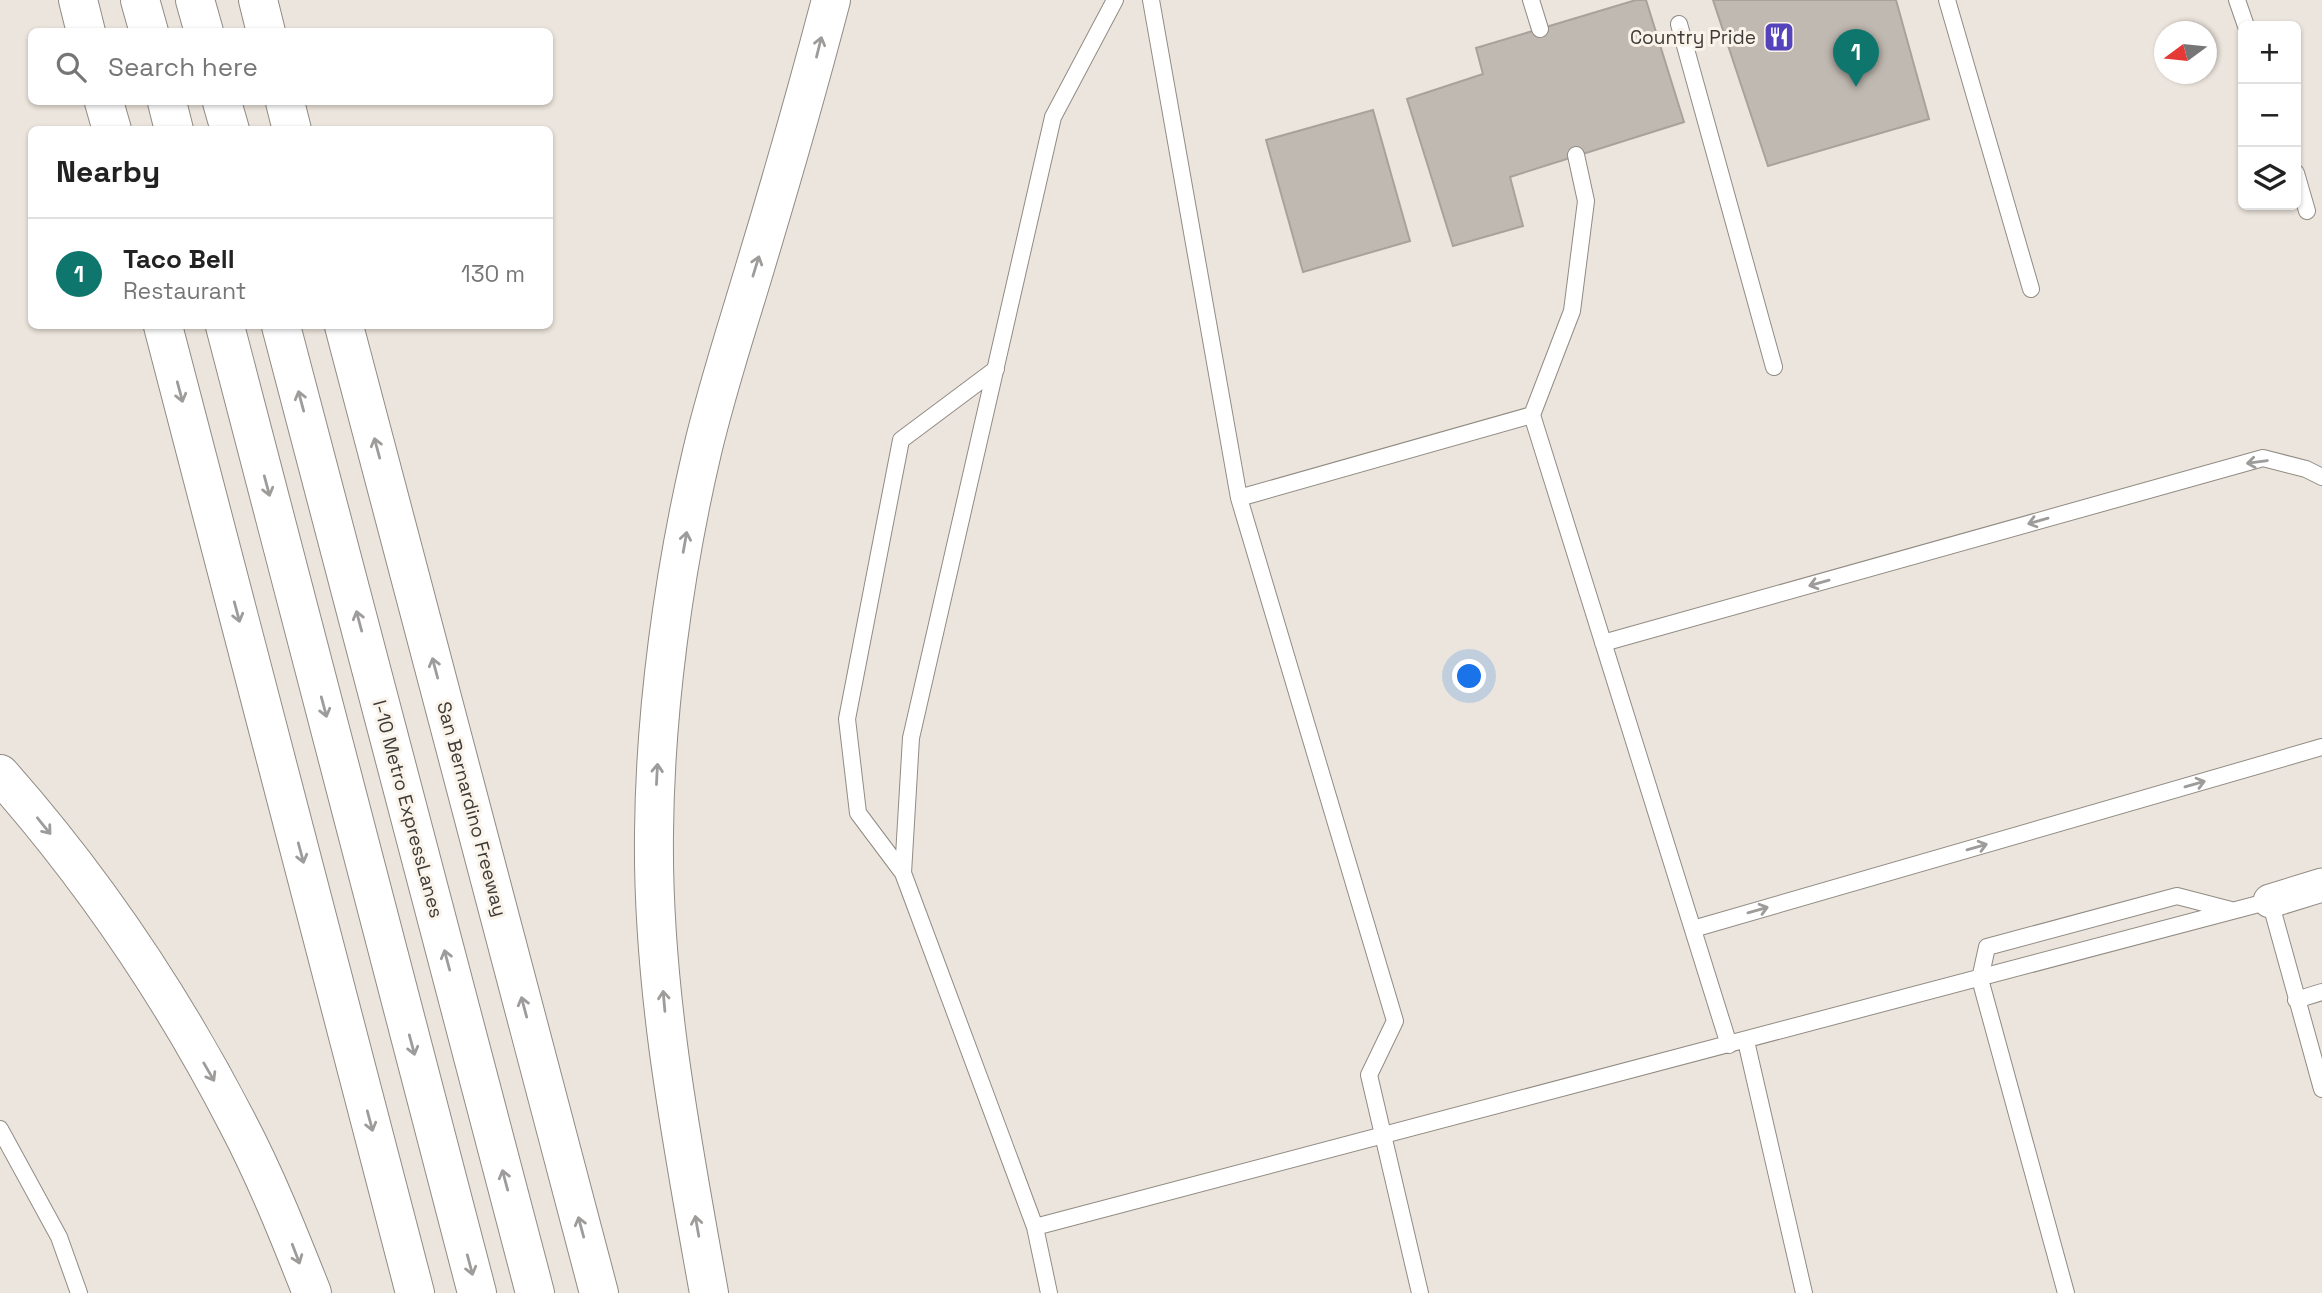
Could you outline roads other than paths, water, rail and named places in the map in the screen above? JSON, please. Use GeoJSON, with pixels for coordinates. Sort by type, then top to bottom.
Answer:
{"type":"FeatureCollection","features":[{"type":"Feature","properties":{"kind":"highway"},"geometry":{"type":"LineString","coordinates":[[78,0],[85,28]]}},
{"type":"Feature","properties":{"kind":"highway"},"geometry":{"type":"LineString","coordinates":[[141,0],[148,28]]}},
{"type":"Feature","properties":{"kind":"highway"},"geometry":{"type":"LineString","coordinates":[[195,0],[203,28]]}},
{"type":"Feature","properties":{"kind":"highway"},"geometry":{"type":"LineString","coordinates":[[258,0],[265,28]]}},
{"type":"Feature","properties":{"kind":"highway"},"geometry":{"type":"LineString","coordinates":[[709,1293],[682,1141],[667,1035],[660,955],[654,834],[660,723],[673,609],[702,453],[802,111],[831,0]]}},
{"type":"Feature","properties":{"kind":"highway"},"geometry":{"type":"LineString","coordinates":[[105,105],[111,126]]}},
{"type":"Feature","properties":{"kind":"highway"},"geometry":{"type":"LineString","coordinates":[[168,105],[173,126]]}},
{"type":"Feature","properties":{"kind":"highway"},"geometry":{"type":"LineString","coordinates":[[223,105],[229,126]]}},
{"type":"Feature","properties":{"kind":"highway"},"geometry":{"type":"LineString","coordinates":[[286,105],[291,126]]}},
{"type":"Feature","properties":{"kind":"highway"},"geometry":{"type":"LineString","coordinates":[[164,329],[415,1293]]}},
{"type":"Feature","properties":{"kind":"highway"},"geometry":{"type":"LineString","coordinates":[[226,329],[477,1293]]}},
{"type":"Feature","properties":{"kind":"highway","name":"I-10 Metro ExpressLanes"},"geometry":{"type":"LineString","coordinates":[[282,329],[535,1293]]}},
{"type":"Feature","properties":{"kind":"highway","name":"San Bernardino Freeway"},"geometry":{"type":"LineString","coordinates":[[345,329],[599,1293]]}},
{"type":"Feature","properties":{"kind":"highway"},"geometry":{"type":"LineString","coordinates":[[0,774],[66,855],[126,938],[175,1013],[238,1122],[281,1214],[312,1293]]}},
{"type":"Feature","properties":{"kind":"street"},"geometry":{"type":"LineString","coordinates":[[2270,901],[2322,885]]}},
{"type":"Feature","properties":{"kind":"lane"},"geometry":{"type":"LineString","coordinates":[[903,873],[911,738],[1053,117],[1115,0]]}},
{"type":"Feature","properties":{"kind":"lane"},"geometry":{"type":"LineString","coordinates":[[1152,0],[1240,498],[1395,1021],[1369,1075],[1420,1293]]}},
{"type":"Feature","properties":{"kind":"lane"},"geometry":{"type":"LineString","coordinates":[[1531,0],[1540,29]]}},
{"type":"Feature","properties":{"kind":"lane"},"geometry":{"type":"LineString","coordinates":[[1947,0],[2031,289]]}},
{"type":"Feature","properties":{"kind":"lane"},"geometry":{"type":"LineString","coordinates":[[2236,0],[2244,21]]}},
{"type":"Feature","properties":{"kind":"lane"},"geometry":{"type":"LineString","coordinates":[[1679,24],[1774,367]]}},
{"type":"Feature","properties":{"kind":"lane"},"geometry":{"type":"LineString","coordinates":[[1576,155],[1586,201],[1572,311],[1532,415],[1729,1045]]}},
{"type":"Feature","properties":{"kind":"lane"},"geometry":{"type":"LineString","coordinates":[[2301,190],[2307,211]]}},
{"type":"Feature","properties":{"kind":"lane"},"geometry":{"type":"LineString","coordinates":[[996,369],[901,440],[847,719],[858,813],[903,873],[1035,1227],[1049,1293]]}},
{"type":"Feature","properties":{"kind":"lane"},"geometry":{"type":"LineString","coordinates":[[1240,498],[1532,415]]}},
{"type":"Feature","properties":{"kind":"lane"},"geometry":{"type":"LineString","coordinates":[[1603,643],[2263,458],[2306,469],[2322,477]]}},
{"type":"Feature","properties":{"kind":"lane"},"geometry":{"type":"LineString","coordinates":[[1693,929],[2322,747]]}},
{"type":"Feature","properties":{"kind":"lane"},"geometry":{"type":"LineString","coordinates":[[2066,1293],[1980,979],[1987,947],[2177,896],[2233,911]]}},
{"type":"Feature","properties":{"kind":"lane"},"geometry":{"type":"LineString","coordinates":[[1035,1227],[2270,901],[2322,1089]]}},
{"type":"Feature","properties":{"kind":"lane"},"geometry":{"type":"LineString","coordinates":[[2296,1000],[2322,992]]}},
{"type":"Feature","properties":{"kind":"lane"},"geometry":{"type":"LineString","coordinates":[[1746,1041],[1804,1293]]}},
{"type":"Feature","properties":{"kind":"lane"},"geometry":{"type":"LineString","coordinates":[[0,1129],[59,1237],[79,1293]]}},
{"type":"Feature","properties":{"kind":"place","name":"Country Pride"},"geometry":{"type":"Point","coordinates":[1779,37]}},
{"type":"Feature","properties":{"kind":"place","name":"Taco Bell"},"geometry":{"type":"Point","coordinates":[1856,87]}}]}
